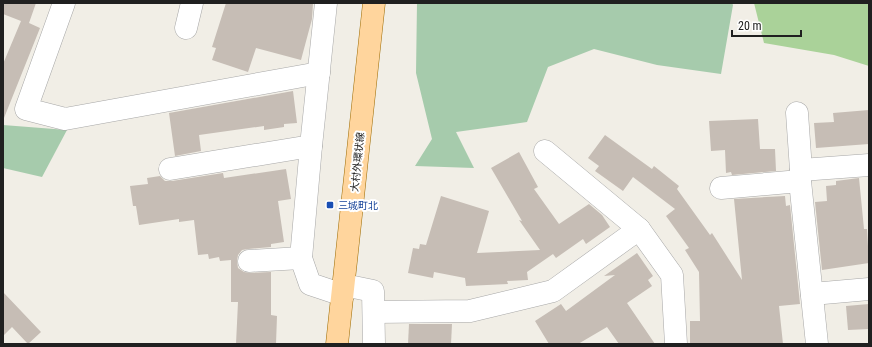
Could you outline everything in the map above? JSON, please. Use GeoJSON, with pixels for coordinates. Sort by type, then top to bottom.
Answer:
{"type":"FeatureCollection","features":[{"type":"Feature","properties":{"kind":"main road","name":"大村外環状線"},"geometry":{"type":"LineString","coordinates":[[337,344],[374,3]]}},
{"type":"Feature","properties":{"kind":"street"},"geometry":{"type":"LineString","coordinates":[[64,3],[26,109],[65,119],[319,73]]}},
{"type":"Feature","properties":{"kind":"street"},"geometry":{"type":"LineString","coordinates":[[186,28],[192,3]]}},
{"type":"Feature","properties":{"kind":"street"},"geometry":{"type":"LineString","coordinates":[[326,3],[310,146],[302,258],[310,284],[343,290],[374,291],[374,344]]}},
{"type":"Feature","properties":{"kind":"street"},"geometry":{"type":"LineString","coordinates":[[797,113],[801,176],[817,344]]}},
{"type":"Feature","properties":{"kind":"street"},"geometry":{"type":"LineString","coordinates":[[170,169],[310,146]]}},
{"type":"Feature","properties":{"kind":"street"},"geometry":{"type":"LineString","coordinates":[[545,150],[639,229],[672,275],[676,344]]}},
{"type":"Feature","properties":{"kind":"street"},"geometry":{"type":"LineString","coordinates":[[721,188],[869,165]]}},
{"type":"Feature","properties":{"kind":"street"},"geometry":{"type":"LineString","coordinates":[[374,312],[470,311],[553,291],[639,229]]}},
{"type":"Feature","properties":{"kind":"street"},"geometry":{"type":"LineString","coordinates":[[249,261],[302,258]]}},
{"type":"Feature","properties":{"kind":"street"},"geometry":{"type":"LineString","coordinates":[[812,294],[869,289]]}},
{"type":"Feature","properties":{"kind":"green space"},"geometry":{"type":"Polygon","coordinates":[[[417,3],[732,3],[733,5],[721,74],[657,65],[594,49],[548,67],[527,122],[456,132],[474,168],[415,166],[432,139],[416,73],[417,3]]]}},
{"type":"Feature","properties":{"kind":"green space"},"geometry":{"type":"Polygon","coordinates":[[[754,3],[869,3],[869,66],[834,55],[764,43],[754,3]]]}},
{"type":"Feature","properties":{"kind":"green space"},"geometry":{"type":"Polygon","coordinates":[[[3,125],[67,130],[42,177],[3,168],[3,125]]]}},
{"type":"Feature","properties":{"kind":"building"},"geometry":{"type":"Polygon","coordinates":[[[3,3],[36,3],[29,23],[40,28],[4,118],[3,64],[21,21],[3,14],[3,3]]]}},
{"type":"Feature","properties":{"kind":"building"},"geometry":{"type":"Polygon","coordinates":[[[226,3],[313,3],[312,19],[301,60],[256,48],[248,72],[212,60],[216,48],[212,47],[226,3]]]}},
{"type":"Feature","properties":{"kind":"building"},"geometry":{"type":"Polygon","coordinates":[[[293,91],[297,123],[284,124],[284,127],[264,130],[264,126],[199,135],[201,151],[175,156],[169,113],[293,91]]]}},
{"type":"Feature","properties":{"kind":"building"},"geometry":{"type":"Polygon","coordinates":[[[869,110],[869,144],[816,148],[814,123],[834,122],[833,113],[869,110]]]}},
{"type":"Feature","properties":{"kind":"building"},"geometry":{"type":"Polygon","coordinates":[[[758,119],[760,149],[775,149],[776,171],[732,175],[731,172],[726,173],[725,150],[711,151],[709,121],[758,119]]]}},
{"type":"Feature","properties":{"kind":"building"},"geometry":{"type":"Polygon","coordinates":[[[605,135],[652,169],[654,166],[679,186],[677,189],[710,235],[712,233],[742,280],[734,199],[785,196],[786,206],[790,205],[800,304],[779,306],[783,344],[690,344],[690,321],[700,321],[699,272],[685,250],[689,248],[666,216],[675,209],[633,177],[623,191],[595,171],[599,166],[588,158],[605,135]]]}},
{"type":"Feature","properties":{"kind":"building"},"geometry":{"type":"Polygon","coordinates":[[[519,152],[538,187],[534,189],[559,224],[589,204],[602,215],[610,227],[586,244],[583,239],[556,258],[553,254],[527,272],[528,280],[507,281],[508,284],[466,286],[465,278],[434,272],[433,278],[408,273],[413,248],[419,249],[420,244],[426,245],[441,196],[489,211],[477,253],[540,250],[519,220],[522,221],[491,168],[519,152]]]}},
{"type":"Feature","properties":{"kind":"building"},"geometry":{"type":"Polygon","coordinates":[[[286,169],[291,199],[278,201],[284,242],[271,244],[271,247],[242,250],[238,255],[237,261],[238,268],[244,272],[271,272],[271,315],[277,316],[276,344],[236,344],[238,302],[231,302],[231,260],[220,261],[219,257],[209,259],[208,254],[198,255],[194,220],[179,222],[179,219],[139,225],[136,206],[133,206],[130,186],[148,184],[147,178],[160,176],[165,181],[172,181],[223,173],[224,178],[286,169]]]}},
{"type":"Feature","properties":{"kind":"building"},"geometry":{"type":"Polygon","coordinates":[[[859,178],[864,229],[867,229],[869,263],[822,270],[815,202],[827,201],[826,186],[836,185],[836,181],[859,178]]]}},
{"type":"Feature","properties":{"kind":"building"},"geometry":{"type":"Polygon","coordinates":[[[637,253],[653,276],[648,280],[652,286],[627,303],[655,344],[619,344],[607,327],[578,344],[549,344],[535,321],[561,304],[566,311],[615,275],[604,276],[637,253]]]}},
{"type":"Feature","properties":{"kind":"building"},"geometry":{"type":"Polygon","coordinates":[[[3,292],[41,332],[28,344],[12,327],[3,336],[3,292]]]}},
{"type":"Feature","properties":{"kind":"building"},"geometry":{"type":"Polygon","coordinates":[[[869,304],[869,329],[848,330],[846,306],[869,304]]]}},
{"type":"Feature","properties":{"kind":"building"},"geometry":{"type":"Polygon","coordinates":[[[409,324],[452,324],[451,344],[408,344],[409,324]]]}},
{"type":"Feature","properties":{"kind":"place","name":"三城町北"},"geometry":{"type":"Point","coordinates":[330,205]}}]}
